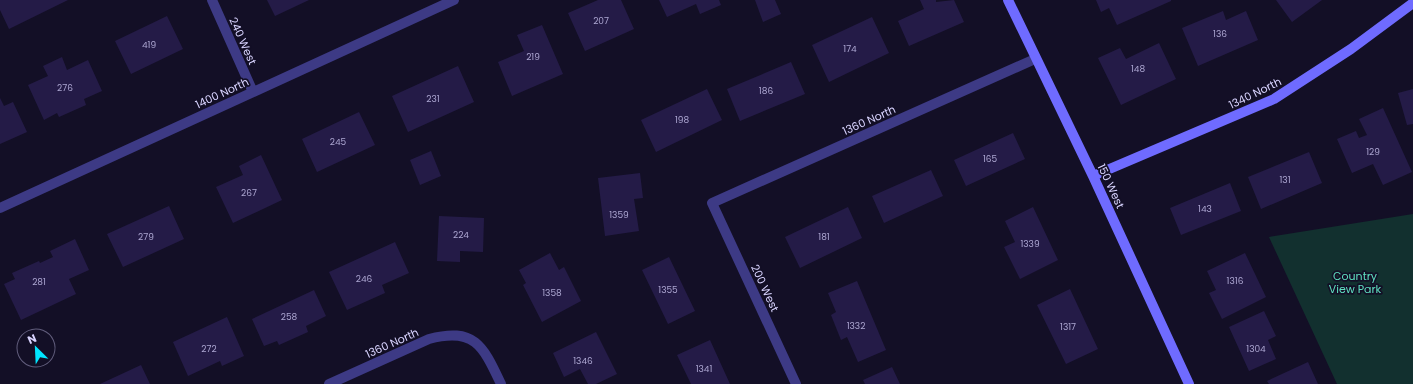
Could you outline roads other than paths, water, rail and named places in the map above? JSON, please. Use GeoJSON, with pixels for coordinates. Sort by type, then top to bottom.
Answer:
{"type":"FeatureCollection","features":[{"type":"Feature","properties":{"kind":"street","name":"240 West"},"geometry":{"type":"LineString","coordinates":[[212,0],[253,92]]}},
{"type":"Feature","properties":{"kind":"street","name":"1400 North"},"geometry":{"type":"LineString","coordinates":[[0,208],[454,0]]}},
{"type":"Feature","properties":{"kind":"street","name":"150 West"},"geometry":{"type":"LineString","coordinates":[[1008,0],[1035,59],[1093,176],[1189,384]]}},
{"type":"Feature","properties":{"kind":"street","name":"1340 North"},"geometry":{"type":"LineString","coordinates":[[1093,176],[1274,99],[1333,61],[1413,4]]}},
{"type":"Feature","properties":{"kind":"street","name":"1360 North"},"geometry":{"type":"LineString","coordinates":[[712,203],[1035,59]]}},
{"type":"Feature","properties":{"kind":"street","name":"200 West"},"geometry":{"type":"LineString","coordinates":[[712,203],[796,384]]}},
{"type":"Feature","properties":{"kind":"street","name":"1360 North"},"geometry":{"type":"LineString","coordinates":[[330,384],[429,339],[446,335],[466,336],[479,347],[490,361],[501,384]]}},
{"type":"Feature","properties":{"kind":"park label","name":"Country View Park"},"geometry":{"type":"Point","coordinates":[1355,282]}}]}
